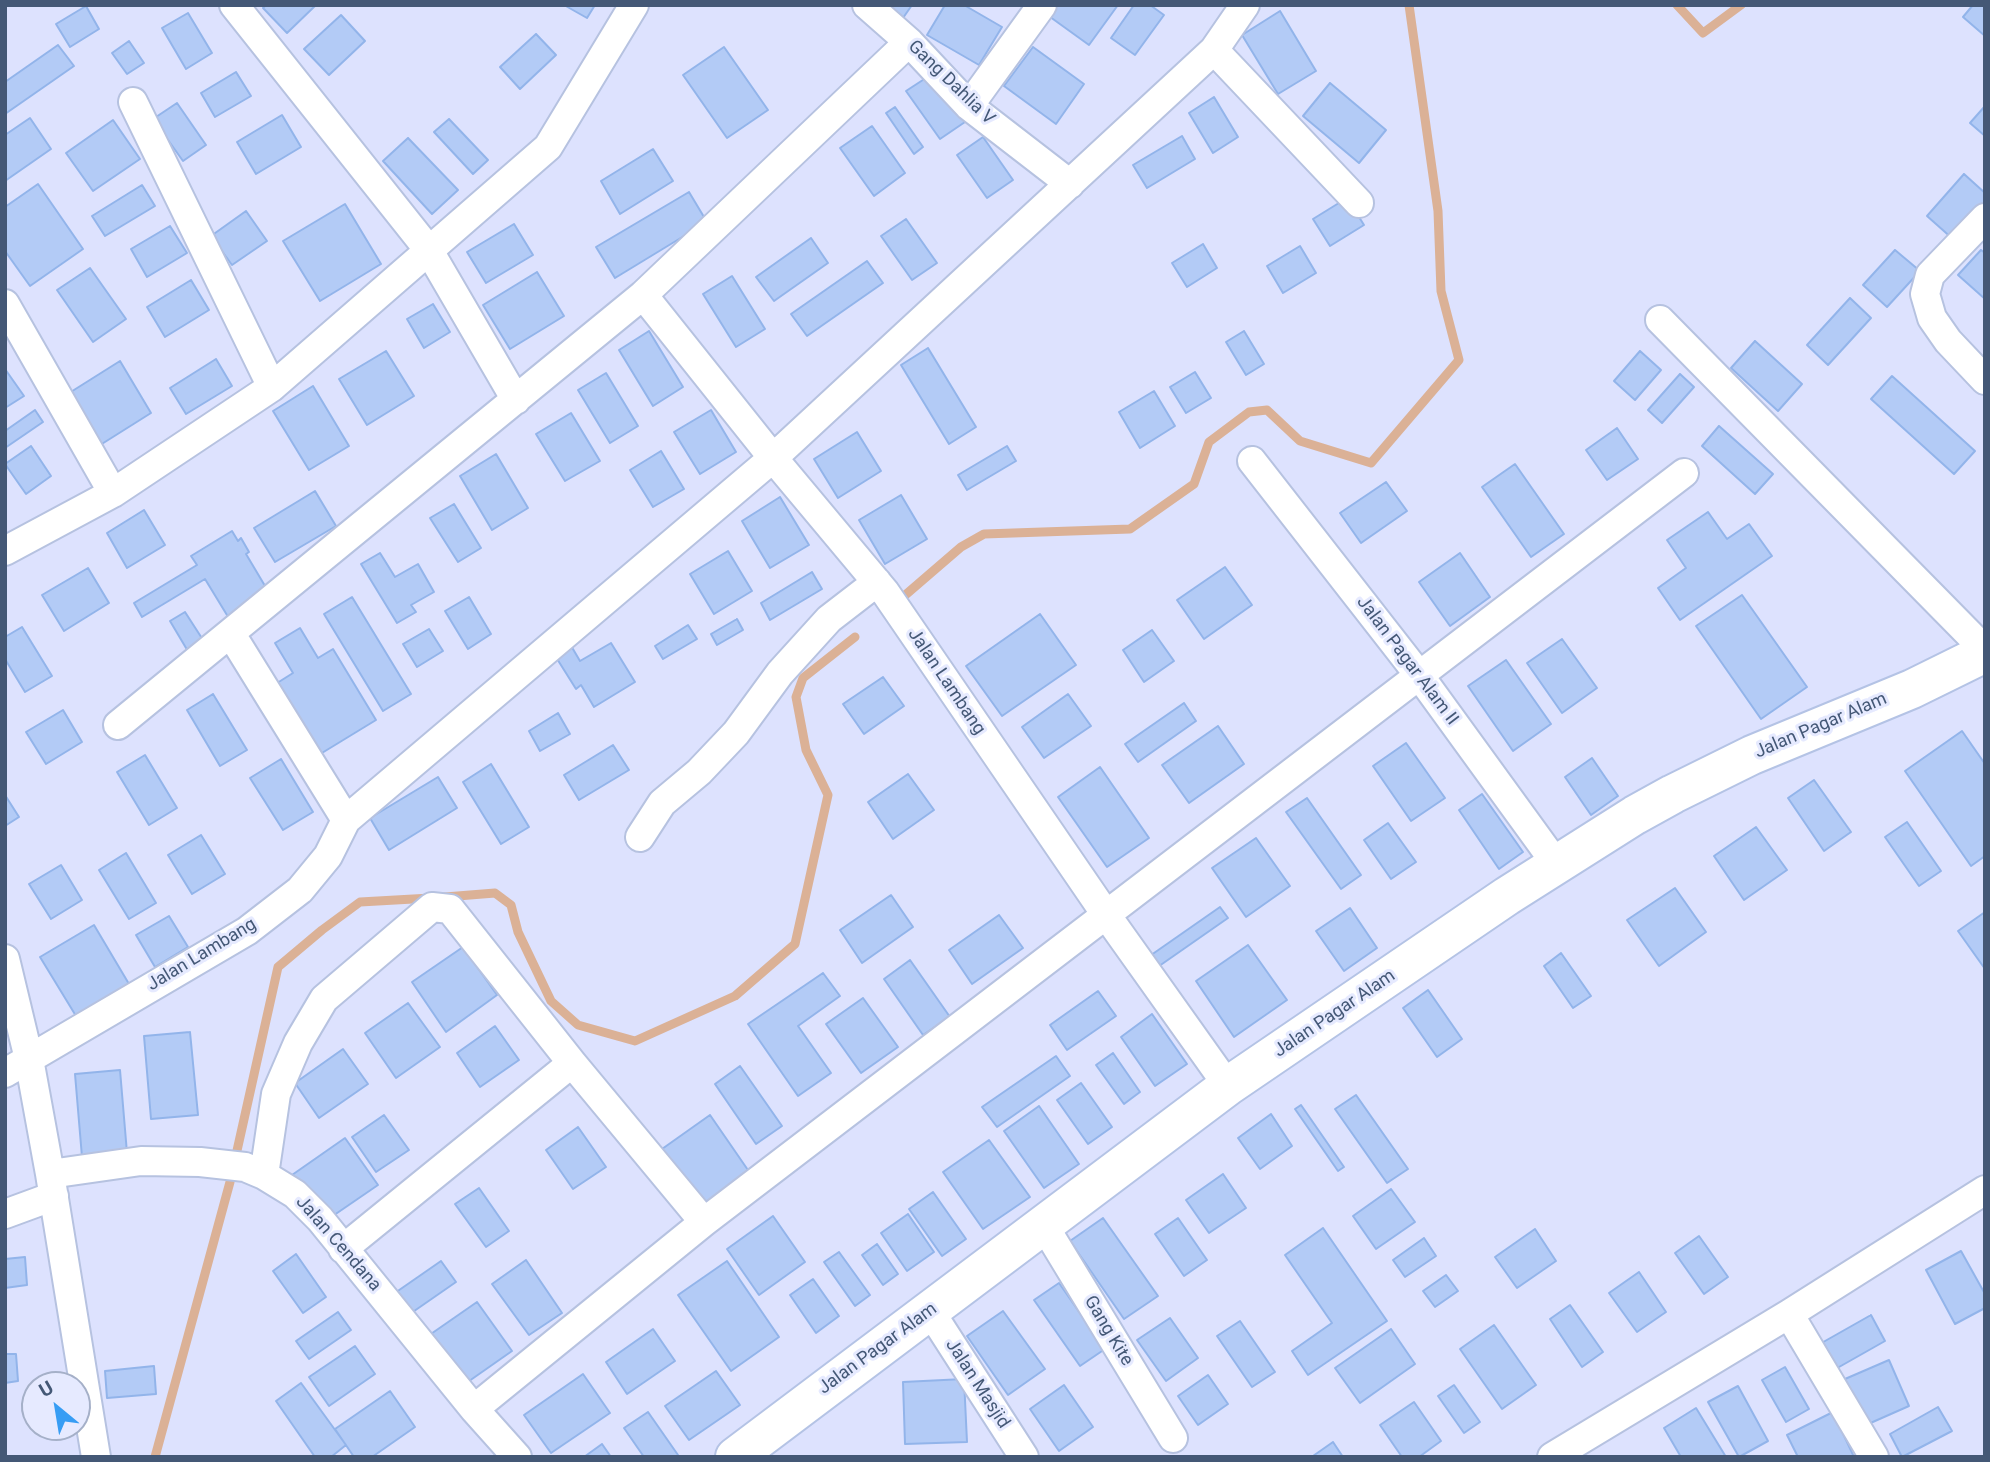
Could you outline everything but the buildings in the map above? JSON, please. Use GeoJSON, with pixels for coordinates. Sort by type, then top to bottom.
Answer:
{"type":"FeatureCollection","features":[{"type":"Feature","properties":{"kind":"street"},"geometry":{"type":"LineString","coordinates":[[234,5],[428,249],[516,400]]}},
{"type":"Feature","properties":{"kind":"street"},"geometry":{"type":"LineString","coordinates":[[5,551],[114,493],[272,387],[548,147],[634,5]]}},
{"type":"Feature","properties":{"kind":"street","name":"Gang Dahlia V"},"geometry":{"type":"LineString","coordinates":[[867,5],[909,42],[969,106],[1070,184]]}},
{"type":"Feature","properties":{"kind":"street"},"geometry":{"type":"LineString","coordinates":[[969,106],[1042,5]]}},
{"type":"Feature","properties":{"kind":"street"},"geometry":{"type":"LineString","coordinates":[[231,634],[346,820],[773,458],[1214,50],[1245,5]]}},
{"type":"Feature","properties":{"kind":"street"},"geometry":{"type":"LineString","coordinates":[[118,725],[643,295],[909,42]]}},
{"type":"Feature","properties":{"kind":"street"},"geometry":{"type":"LineString","coordinates":[[1214,50],[1359,203]]}},
{"type":"Feature","properties":{"kind":"street"},"geometry":{"type":"LineString","coordinates":[[133,102],[272,387]]}},
{"type":"Feature","properties":{"kind":"street"},"geometry":{"type":"LineString","coordinates":[[1985,218],[1930,275],[1925,294],[1932,318],[1948,341],[1985,380]]}},
{"type":"Feature","properties":{"kind":"street","name":"Jalan Lambang"},"geometry":{"type":"LineString","coordinates":[[643,295],[773,458],[881,587],[1107,916],[1228,1086]]}},
{"type":"Feature","properties":{"kind":"street"},"geometry":{"type":"LineString","coordinates":[[5,304],[114,493]]}},
{"type":"Feature","properties":{"kind":"street"},"geometry":{"type":"LineString","coordinates":[[1660,320],[1985,652]]}},
{"type":"Feature","properties":{"kind":"street","name":"Jalan Pagar Alam II"},"geometry":{"type":"LineString","coordinates":[[1252,461],[1419,675],[1557,866]]}},
{"type":"Feature","properties":{"kind":"street"},"geometry":{"type":"LineString","coordinates":[[474,1409],[704,1222],[1684,473]]}},
{"type":"Feature","properties":{"kind":"street"},"geometry":{"type":"LineString","coordinates":[[640,837],[662,803],[699,772],[736,733],[780,673],[829,619],[881,587]]}},
{"type":"Feature","properties":{"kind":"street","name":"Jalan Pagar Alam"},"geometry":{"type":"LineString","coordinates":[[735,1457],[1228,1086],[1466,923],[1673,794],[1752,755],[1912,689],[1985,652]]}},
{"type":"Feature","properties":{"kind":"street","name":"Jalan Lambang"},"geometry":{"type":"LineString","coordinates":[[17,1066],[247,931],[300,890],[328,856],[346,820]]}},
{"type":"Feature","properties":{"kind":"street"},"geometry":{"type":"LineString","coordinates":[[255,1171],[276,1094],[298,1043],[324,999],[432,907],[450,909],[572,1063],[704,1222]]}},
{"type":"Feature","properties":{"kind":"street"},"geometry":{"type":"LineString","coordinates":[[5,959],[17,1066],[52,1185],[96,1457]]}},
{"type":"Feature","properties":{"kind":"street"},"geometry":{"type":"LineString","coordinates":[[344,1249],[572,1063]]}},
{"type":"Feature","properties":{"kind":"street","name":"Jalan Cendana"},"geometry":{"type":"LineString","coordinates":[[5,1214],[52,1185],[141,1161],[200,1163],[255,1171],[295,1194],[517,1457]]}},
{"type":"Feature","properties":{"kind":"street"},"geometry":{"type":"LineString","coordinates":[[1552,1457],[1789,1314],[1985,1190]]}},
{"type":"Feature","properties":{"kind":"street","name":"Gang Kite"},"geometry":{"type":"LineString","coordinates":[[1043,1224],[1173,1438]]}},
{"type":"Feature","properties":{"kind":"street","name":"Jalan Masjid"},"geometry":{"type":"LineString","coordinates":[[930,1311],[1024,1457]]}},
{"type":"Feature","properties":{"kind":"street"},"geometry":{"type":"LineString","coordinates":[[1789,1314],[1874,1457]]}},
{"type":"Feature","properties":{"kind":"waterway"},"geometry":{"type":"LineString","coordinates":[[896,603],[961,547],[984,534],[1130,529],[1194,484],[1209,442],[1249,412],[1267,410],[1300,441],[1371,463],[1459,360],[1441,291],[1438,211],[1409,5]]}},
{"type":"Feature","properties":{"kind":"waterway"},"geometry":{"type":"LineString","coordinates":[[1677,5],[1703,33],[1741,5]]}},
{"type":"Feature","properties":{"kind":"waterway"},"geometry":{"type":"LineString","coordinates":[[445,897],[495,893],[511,905],[518,932],[551,1001],[578,1025],[635,1041],[735,996],[795,944],[828,795],[806,750],[796,697],[803,678],[855,637]]}},
{"type":"Feature","properties":{"kind":"waterway"},"geometry":{"type":"LineString","coordinates":[[155,1457],[230,1182],[278,967],[360,902],[431,898]]}}]}
